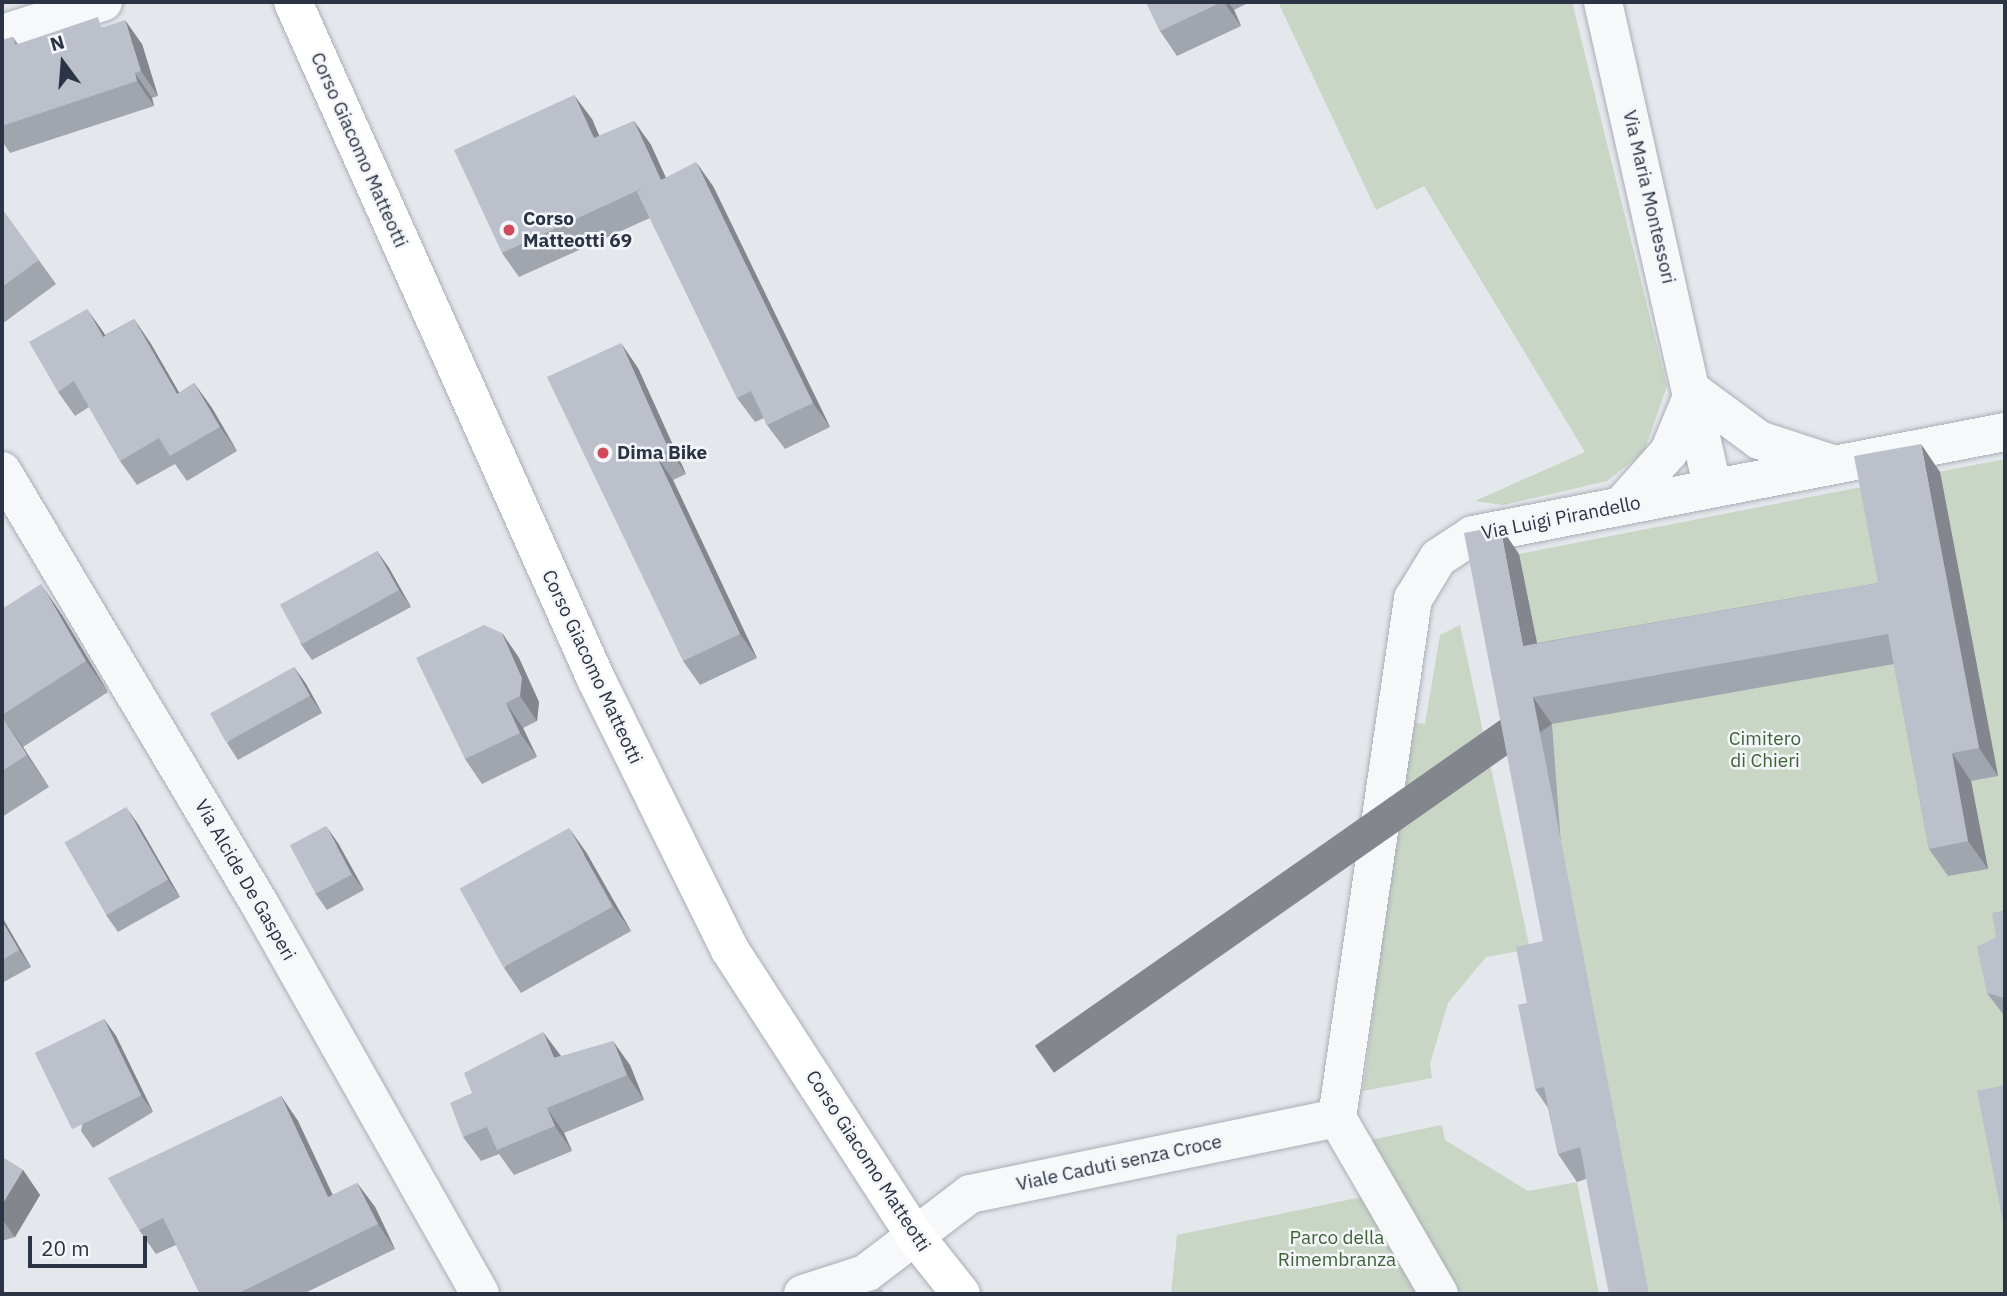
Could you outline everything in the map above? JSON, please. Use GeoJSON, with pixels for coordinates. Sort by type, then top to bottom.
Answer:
{"type":"FeatureCollection","features":[{"type":"Feature","properties":{"kind":"main road","name":"Corso Giacomo Matteotti"},"geometry":{"type":"LineString","coordinates":[[293,2],[590,667],[730,950],[915,1236],[961,1294]]}},
{"type":"Feature","properties":{"kind":"street"},"geometry":{"type":"LineString","coordinates":[[2,34],[103,2]]}},
{"type":"Feature","properties":{"kind":"street","name":"Via Maria Montessori"},"geometry":{"type":"LineString","coordinates":[[1603,2],[1694,392],[1712,486]]}},
{"type":"Feature","properties":{"kind":"street"},"geometry":{"type":"LineString","coordinates":[[1621,506],[1669,452],[1694,392],[1759,440],[1835,465]]}},
{"type":"Feature","properties":{"kind":"street","name":"Via Luigi Pirandello"},"geometry":{"type":"LineString","coordinates":[[1337,1118],[1413,598],[1438,558],[1473,536],[1712,486],[2005,432]]}},
{"type":"Feature","properties":{"kind":"street","name":"Via Alcide De Gasperi"},"geometry":{"type":"LineString","coordinates":[[2,471],[252,891],[480,1294]]}},
{"type":"Feature","properties":{"kind":"street"},"geometry":{"type":"LineString","coordinates":[[1337,1118],[1440,1294]]}},
{"type":"Feature","properties":{"kind":"street","name":"Viale Caduti senza Croce"},"geometry":{"type":"LineString","coordinates":[[803,1294],[865,1274],[970,1194],[1337,1118]]}},
{"type":"Feature","properties":{"kind":"green space"},"geometry":{"type":"Polygon","coordinates":[[[1278,2],[1572,2],[1667,386],[1644,452],[1607,481],[1503,505],[1475,501],[1585,452],[1424,186],[1376,210],[1278,2]]]}},
{"type":"Feature","properties":{"kind":"green space","name":"Cimitero di Chieri"},"geometry":{"type":"Polygon","coordinates":[[[2005,459],[2005,1294],[1623,1294],[1483,561],[2005,459]]]}},
{"type":"Feature","properties":{"kind":"green space"},"geometry":{"type":"Polygon","coordinates":[[[1460,625],[1530,949],[1486,957],[1448,1003],[1430,1064],[1432,1078],[1363,1091],[1410,722],[1425,724],[1440,635],[1460,625]]]}},
{"type":"Feature","properties":{"kind":"green space"},"geometry":{"type":"Polygon","coordinates":[[[1442,1125],[1445,1140],[1528,1191],[1577,1182],[1599,1294],[1461,1294],[1370,1140],[1442,1125]]]}},
{"type":"Feature","properties":{"kind":"green space","name":"Parco della Rimembranza"},"geometry":{"type":"Polygon","coordinates":[[[1362,1197],[1417,1294],[1171,1294],[1177,1235],[1362,1197]]]}},
{"type":"Feature","properties":{"kind":"building"},"geometry":{"type":"Polygon","coordinates":[[[1146,2],[1222,2],[1160,31],[1146,2]]]}},
{"type":"Feature","properties":{"kind":"building"},"geometry":{"type":"Polygon","coordinates":[[[98,17],[101,28],[125,20],[141,71],[135,73],[137,81],[2,126],[2,40],[13,37],[15,45],[98,17]]]}},
{"type":"Feature","properties":{"kind":"building"},"geometry":{"type":"Polygon","coordinates":[[[574,95],[594,138],[634,121],[661,180],[696,162],[813,403],[767,425],[751,391],[737,398],[637,192],[643,188],[502,253],[454,150],[574,95]]]}},
{"type":"Feature","properties":{"kind":"building"},"geometry":{"type":"Polygon","coordinates":[[[2,209],[39,260],[2,287],[2,209]]]}},
{"type":"Feature","properties":{"kind":"building"},"geometry":{"type":"Polygon","coordinates":[[[87,309],[103,337],[134,319],[177,394],[194,383],[220,427],[170,456],[159,438],[120,461],[74,381],[58,392],[29,342],[87,309]]]}},
{"type":"Feature","properties":{"kind":"building"},"geometry":{"type":"Polygon","coordinates":[[[621,343],[669,450],[656,455],[740,634],[683,661],[547,377],[621,343]]]}},
{"type":"Feature","properties":{"kind":"building"},"geometry":{"type":"Polygon","coordinates":[[[1921,444],[1979,748],[1952,753],[1968,841],[1929,849],[1888,634],[1533,697],[1649,1294],[1609,1294],[1580,1147],[1558,1154],[1544,1087],[1535,1089],[1518,1005],[1527,1003],[1516,947],[1543,941],[1464,533],[1500,526],[1523,646],[1878,583],[1854,456],[1921,444]]]}},
{"type":"Feature","properties":{"kind":"building"},"geometry":{"type":"Polygon","coordinates":[[[377,551],[399,590],[302,644],[280,605],[377,551]]]}},
{"type":"Feature","properties":{"kind":"building"},"geometry":{"type":"Polygon","coordinates":[[[41,584],[86,661],[2,715],[2,609],[41,584]]]}},
{"type":"Feature","properties":{"kind":"building"},"geometry":{"type":"Polygon","coordinates":[[[484,625],[502,633],[522,678],[520,696],[506,703],[520,733],[465,759],[416,658],[484,625]]]}},
{"type":"Feature","properties":{"kind":"building"},"geometry":{"type":"Polygon","coordinates":[[[294,667],[310,696],[226,742],[210,714],[294,667]]]}},
{"type":"Feature","properties":{"kind":"building"},"geometry":{"type":"Polygon","coordinates":[[[2,717],[27,755],[2,771],[2,717]]]}},
{"type":"Feature","properties":{"kind":"building"},"geometry":{"type":"Polygon","coordinates":[[[126,807],[168,880],[107,915],[65,842],[126,807]]]}},
{"type":"Feature","properties":{"kind":"building"},"geometry":{"type":"Polygon","coordinates":[[[326,826],[352,875],[316,894],[290,845],[326,826]]]}},
{"type":"Feature","properties":{"kind":"building"},"geometry":{"type":"Polygon","coordinates":[[[569,828],[613,907],[503,967],[460,889],[569,828]]]}},
{"type":"Feature","properties":{"kind":"building"},"geometry":{"type":"Polygon","coordinates":[[[2005,910],[2005,998],[1987,993],[1977,947],[1996,937],[1992,913],[2005,910]]]}},
{"type":"Feature","properties":{"kind":"building"},"geometry":{"type":"Polygon","coordinates":[[[2,921],[19,950],[2,960],[2,921]]]}},
{"type":"Feature","properties":{"kind":"building"},"geometry":{"type":"Polygon","coordinates":[[[104,1019],[141,1095],[72,1129],[35,1053],[104,1019]]]}},
{"type":"Feature","properties":{"kind":"building"},"geometry":{"type":"Polygon","coordinates":[[[543,1032],[554,1058],[613,1041],[627,1075],[547,1108],[555,1126],[497,1150],[487,1127],[463,1137],[450,1103],[472,1093],[464,1073],[543,1032]]]}},
{"type":"Feature","properties":{"kind":"building"},"geometry":{"type":"Polygon","coordinates":[[[2005,1085],[2005,1232],[1977,1091],[2005,1085]]]}},
{"type":"Feature","properties":{"kind":"building"},"geometry":{"type":"Polygon","coordinates":[[[281,1096],[328,1197],[357,1183],[378,1224],[237,1294],[200,1294],[163,1218],[139,1230],[108,1178],[281,1096]]]}},
{"type":"Feature","properties":{"kind":"building"},"geometry":{"type":"Polygon","coordinates":[[[2,1157],[23,1170],[2,1205],[2,1157]]]}},
{"type":"Feature","properties":{"kind":"building"},"geometry":{"type":"Polygon","coordinates":[[[880,1288],[885,1294],[859,1294],[880,1288]]]}},
{"type":"Feature","properties":{"kind":"place","name":"Corso Matteotti 69"},"geometry":{"type":"Point","coordinates":[509,230]}},
{"type":"Feature","properties":{"kind":"place","name":"Dima Bike"},"geometry":{"type":"Point","coordinates":[603,453]}}]}
